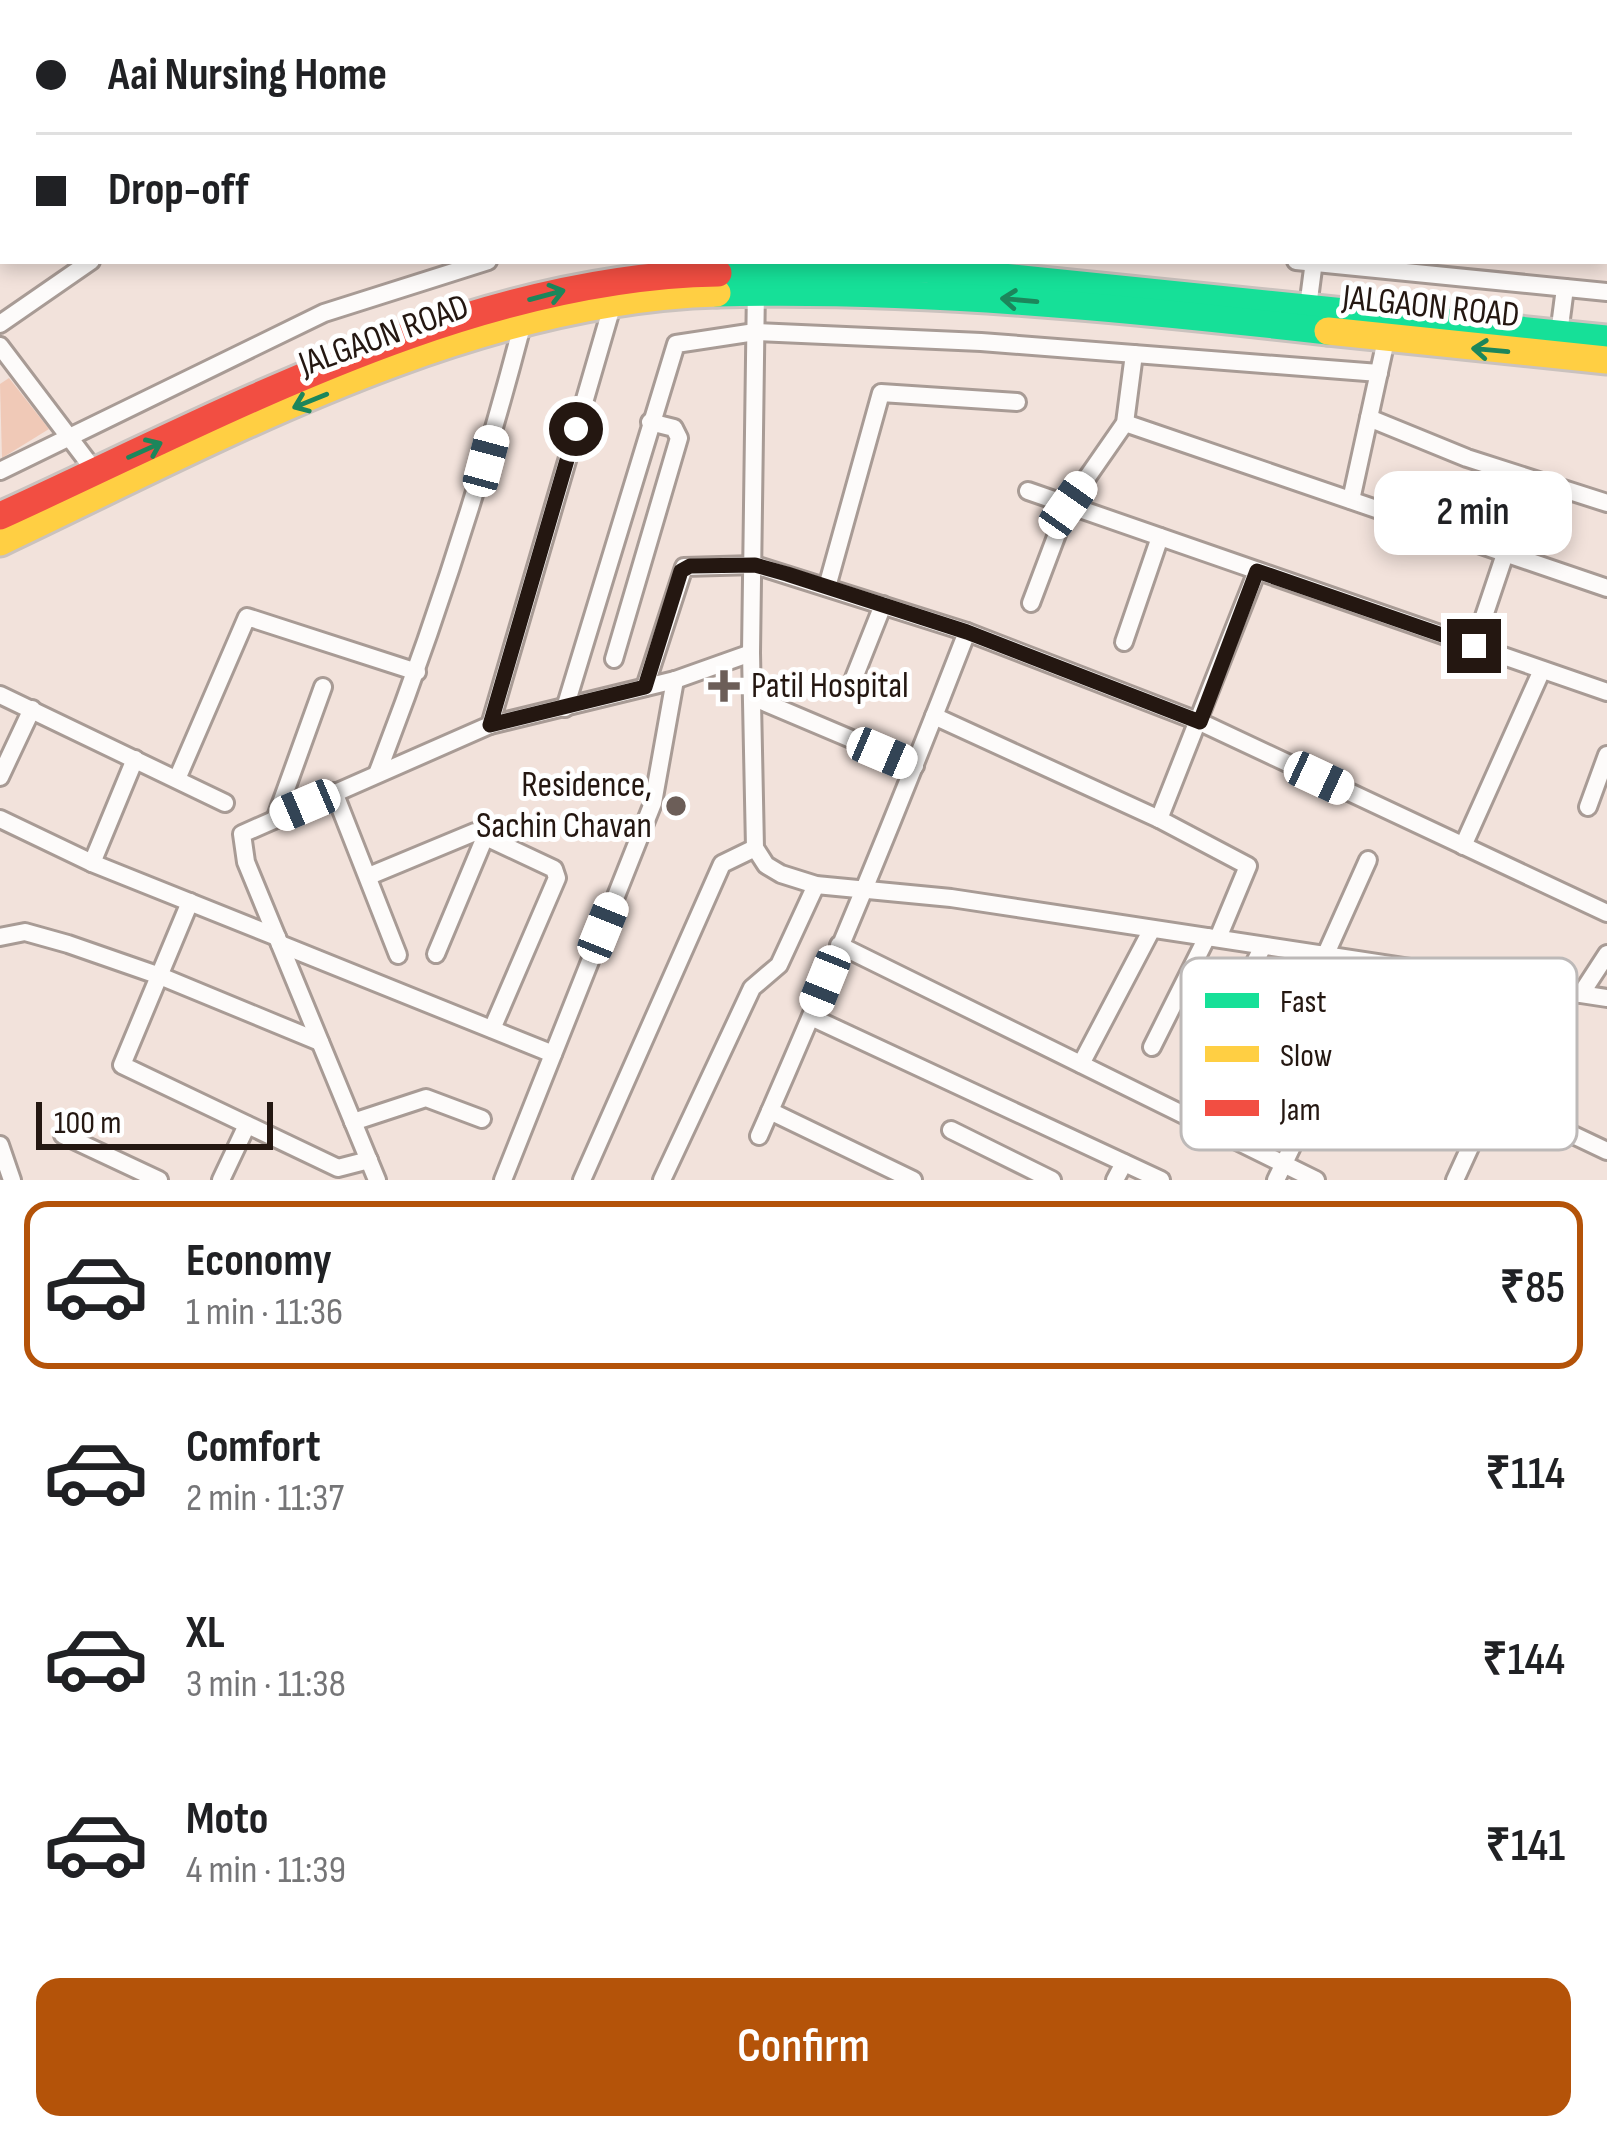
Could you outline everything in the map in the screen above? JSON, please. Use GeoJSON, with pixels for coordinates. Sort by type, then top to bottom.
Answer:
{"type":"FeatureCollection","features":[{"type":"Feature","properties":{"kind":"highway","name":"JALGAON ROAD"},"geometry":{"type":"LineString","coordinates":[[0,542],[102,482],[301,379],[444,325],[558,291],[652,274],[925,269],[1607,338]]}},
{"type":"Feature","properties":{"kind":"highway","name":"JALGAON ROAD"},"geometry":{"type":"LineString","coordinates":[[0,516],[102,482],[445,349],[613,303],[680,294],[756,275],[1607,361]]}},
{"type":"Feature","properties":{"kind":"street"},"geometry":{"type":"LineString","coordinates":[[0,324],[87,264]]}},
{"type":"Feature","properties":{"kind":"street"},"geometry":{"type":"LineString","coordinates":[[0,471],[324,313],[479,264]]}},
{"type":"Feature","properties":{"kind":"street"},"geometry":{"type":"LineString","coordinates":[[1307,307],[1310,264]]}},
{"type":"Feature","properties":{"kind":"street"},"geometry":{"type":"LineString","coordinates":[[1330,264],[1607,292]]}},
{"type":"Feature","properties":{"kind":"street"},"geometry":{"type":"LineString","coordinates":[[756,275],[751,653],[755,848],[766,865],[816,885],[1341,958]]}},
{"type":"Feature","properties":{"kind":"street"},"geometry":{"type":"LineString","coordinates":[[1559,334],[1565,288]]}},
{"type":"Feature","properties":{"kind":"street"},"geometry":{"type":"LineString","coordinates":[[490,725],[613,303]]}},
{"type":"Feature","properties":{"kind":"street"},"geometry":{"type":"LineString","coordinates":[[377,774],[417,672],[483,472],[522,326]]}},
{"type":"Feature","properties":{"kind":"street"},"geometry":{"type":"LineString","coordinates":[[565,708],[676,344],[755,332],[1379,373]]}},
{"type":"Feature","properties":{"kind":"street"},"geometry":{"type":"LineString","coordinates":[[1351,500],[1386,340]]}},
{"type":"Feature","properties":{"kind":"street"},"geometry":{"type":"LineString","coordinates":[[0,346],[102,482]]}},
{"type":"Feature","properties":{"kind":"street"},"geometry":{"type":"LineString","coordinates":[[1030,603],[1068,505],[1124,424],[1134,354]]}},
{"type":"Feature","properties":{"kind":"street"},"geometry":{"type":"LineString","coordinates":[[827,587],[881,393],[1017,402]]}},
{"type":"Feature","properties":{"kind":"street"},"geometry":{"type":"LineString","coordinates":[[1369,418],[1467,458],[1607,503]]}},
{"type":"Feature","properties":{"kind":"street"},"geometry":{"type":"LineString","coordinates":[[614,659],[680,438],[674,428],[650,422]]}},
{"type":"Feature","properties":{"kind":"street"},"geometry":{"type":"LineString","coordinates":[[1124,424],[1607,588]]}},
{"type":"Feature","properties":{"kind":"street"},"geometry":{"type":"LineString","coordinates":[[1028,491],[1607,692]]}},
{"type":"Feature","properties":{"kind":"street"},"geometry":{"type":"LineString","coordinates":[[1124,641],[1160,537]]}},
{"type":"Feature","properties":{"kind":"street"},"geometry":{"type":"LineString","coordinates":[[1474,646],[1505,554]]}},
{"type":"Feature","properties":{"kind":"street"},"geometry":{"type":"LineString","coordinates":[[645,687],[685,567],[755,565],[967,632],[1200,722],[1607,913]]}},
{"type":"Feature","properties":{"kind":"street"},"geometry":{"type":"LineString","coordinates":[[1159,819],[1257,571]]}},
{"type":"Feature","properties":{"kind":"street"},"geometry":{"type":"LineString","coordinates":[[850,688],[884,605]]}},
{"type":"Feature","properties":{"kind":"street"},"geometry":{"type":"LineString","coordinates":[[177,779],[247,617],[417,672]]}},
{"type":"Feature","properties":{"kind":"street"},"geometry":{"type":"LineString","coordinates":[[759,1136],[839,944],[867,889],[967,632]]}},
{"type":"Feature","properties":{"kind":"street"},"geometry":{"type":"LineString","coordinates":[[377,1180],[246,862],[242,834],[490,725],[674,680],[751,653]]}},
{"type":"Feature","properties":{"kind":"street"},"geometry":{"type":"LineString","coordinates":[[1463,846],[1542,670]]}},
{"type":"Feature","properties":{"kind":"street"},"geometry":{"type":"LineString","coordinates":[[503,1180],[653,803],[674,680]]}},
{"type":"Feature","properties":{"kind":"street"},"geometry":{"type":"LineString","coordinates":[[276,817],[323,687]]}},
{"type":"Feature","properties":{"kind":"street"},"geometry":{"type":"LineString","coordinates":[[0,695],[225,803]]}},
{"type":"Feature","properties":{"kind":"street"},"geometry":{"type":"LineString","coordinates":[[752,697],[915,766]]}},
{"type":"Feature","properties":{"kind":"street"},"geometry":{"type":"LineString","coordinates":[[0,776],[32,709]]}},
{"type":"Feature","properties":{"kind":"street"},"geometry":{"type":"LineString","coordinates":[[934,716],[1159,819],[1249,866],[1201,958]]}},
{"type":"Feature","properties":{"kind":"street"},"geometry":{"type":"LineString","coordinates":[[1588,807],[1607,755]]}},
{"type":"Feature","properties":{"kind":"street"},"geometry":{"type":"LineString","coordinates":[[92,862],[135,759]]}},
{"type":"Feature","properties":{"kind":"street"},"geometry":{"type":"LineString","coordinates":[[334,792],[398,955]]}},
{"type":"Feature","properties":{"kind":"street"},"geometry":{"type":"LineString","coordinates":[[0,819],[553,1054]]}},
{"type":"Feature","properties":{"kind":"street"},"geometry":{"type":"LineString","coordinates":[[369,876],[471,833],[556,872],[492,1029]]}},
{"type":"Feature","properties":{"kind":"street"},"geometry":{"type":"LineString","coordinates":[[436,954],[485,837]]}},
{"type":"Feature","properties":{"kind":"street"},"geometry":{"type":"LineString","coordinates":[[582,1180],[722,864],[755,848]]}},
{"type":"Feature","properties":{"kind":"street"},"geometry":{"type":"LineString","coordinates":[[1320,958],[1369,860]]}},
{"type":"Feature","properties":{"kind":"street"},"geometry":{"type":"LineString","coordinates":[[666,1179],[752,988],[779,965],[816,885]]}},
{"type":"Feature","properties":{"kind":"street"},"geometry":{"type":"LineString","coordinates":[[190,902],[122,1065],[338,1168],[369,1160]]}},
{"type":"Feature","properties":{"kind":"street"},"geometry":{"type":"LineString","coordinates":[[1082,1064],[1152,929]]}},
{"type":"Feature","properties":{"kind":"street"},"geometry":{"type":"LineString","coordinates":[[0,937],[25,932],[160,976],[320,1042]]}},
{"type":"Feature","properties":{"kind":"street"},"geometry":{"type":"LineString","coordinates":[[839,944],[1181,1118]]}},
{"type":"Feature","properties":{"kind":"street"},"geometry":{"type":"LineString","coordinates":[[1257,958],[1263,946]]}},
{"type":"Feature","properties":{"kind":"street"},"geometry":{"type":"LineString","coordinates":[[1581,994],[1607,954]]}},
{"type":"Feature","properties":{"kind":"street"},"geometry":{"type":"LineString","coordinates":[[1577,993],[1607,998]]}},
{"type":"Feature","properties":{"kind":"street"},"geometry":{"type":"LineString","coordinates":[[1152,1047],[1181,994]]}},
{"type":"Feature","properties":{"kind":"street"},"geometry":{"type":"LineString","coordinates":[[811,1017],[1119,1171],[1161,1180]]}},
{"type":"Feature","properties":{"kind":"street"},"geometry":{"type":"LineString","coordinates":[[353,1122],[426,1098],[482,1119]]}},
{"type":"Feature","properties":{"kind":"street"},"geometry":{"type":"LineString","coordinates":[[770,1111],[913,1180]]}},
{"type":"Feature","properties":{"kind":"street"},"geometry":{"type":"LineString","coordinates":[[221,1180],[247,1125]]}},
{"type":"Feature","properties":{"kind":"street"},"geometry":{"type":"LineString","coordinates":[[951,1130],[1052,1180]]}},
{"type":"Feature","properties":{"kind":"street"},"geometry":{"type":"LineString","coordinates":[[63,1135],[159,1180]]}},
{"type":"Feature","properties":{"kind":"street"},"geometry":{"type":"LineString","coordinates":[[1577,1137],[1607,1151]]}},
{"type":"Feature","properties":{"kind":"street"},"geometry":{"type":"LineString","coordinates":[[0,1144],[12,1180]]}},
{"type":"Feature","properties":{"kind":"street"},"geometry":{"type":"LineString","coordinates":[[1240,1150],[1280,1172],[1316,1180]]}},
{"type":"Feature","properties":{"kind":"street"},"geometry":{"type":"LineString","coordinates":[[1455,1180],[1469,1150]]}},
{"type":"Feature","properties":{"kind":"shaded area"},"geometry":{"type":"Polygon","coordinates":[[[9,378],[49,429],[2,458],[0,384],[9,378]]]}},
{"type":"Feature","properties":{"kind":"traffic: fast"},"geometry":{"type":"LineString","coordinates":[[718,273],[925,269],[1607,339]]}},
{"type":"Feature","properties":{"kind":"traffic: fast"},"geometry":{"type":"LineString","coordinates":[[717,293],[1023,302],[1328,331]]}},
{"type":"Feature","properties":{"kind":"traffic: slow"},"geometry":{"type":"LineString","coordinates":[[0,542],[258,419],[439,347],[531,320],[624,301],[717,293]]}},
{"type":"Feature","properties":{"kind":"traffic: slow"},"geometry":{"type":"LineString","coordinates":[[1328,331],[1607,360]]}},
{"type":"Feature","properties":{"kind":"traffic: jam"},"geometry":{"type":"LineString","coordinates":[[0,516],[260,395],[440,325],[532,298],[625,280],[718,273]]}},
{"type":"Feature","properties":{"kind":"place","name":"Patil Hospital"},"geometry":{"type":"Point","coordinates":[724,686]}},
{"type":"Feature","properties":{"kind":"place","name":"Residence, Sachin Chavan"},"geometry":{"type":"Point","coordinates":[676,806]}},
{"type":"Feature","properties":{"kind":"route"},"geometry":{"type":"LineString","coordinates":[[576,429],[490,725],[645,687],[681,571],[690,566],[755,565],[787,574],[967,632],[1200,722],[1257,571],[1474,646]]}}]}
